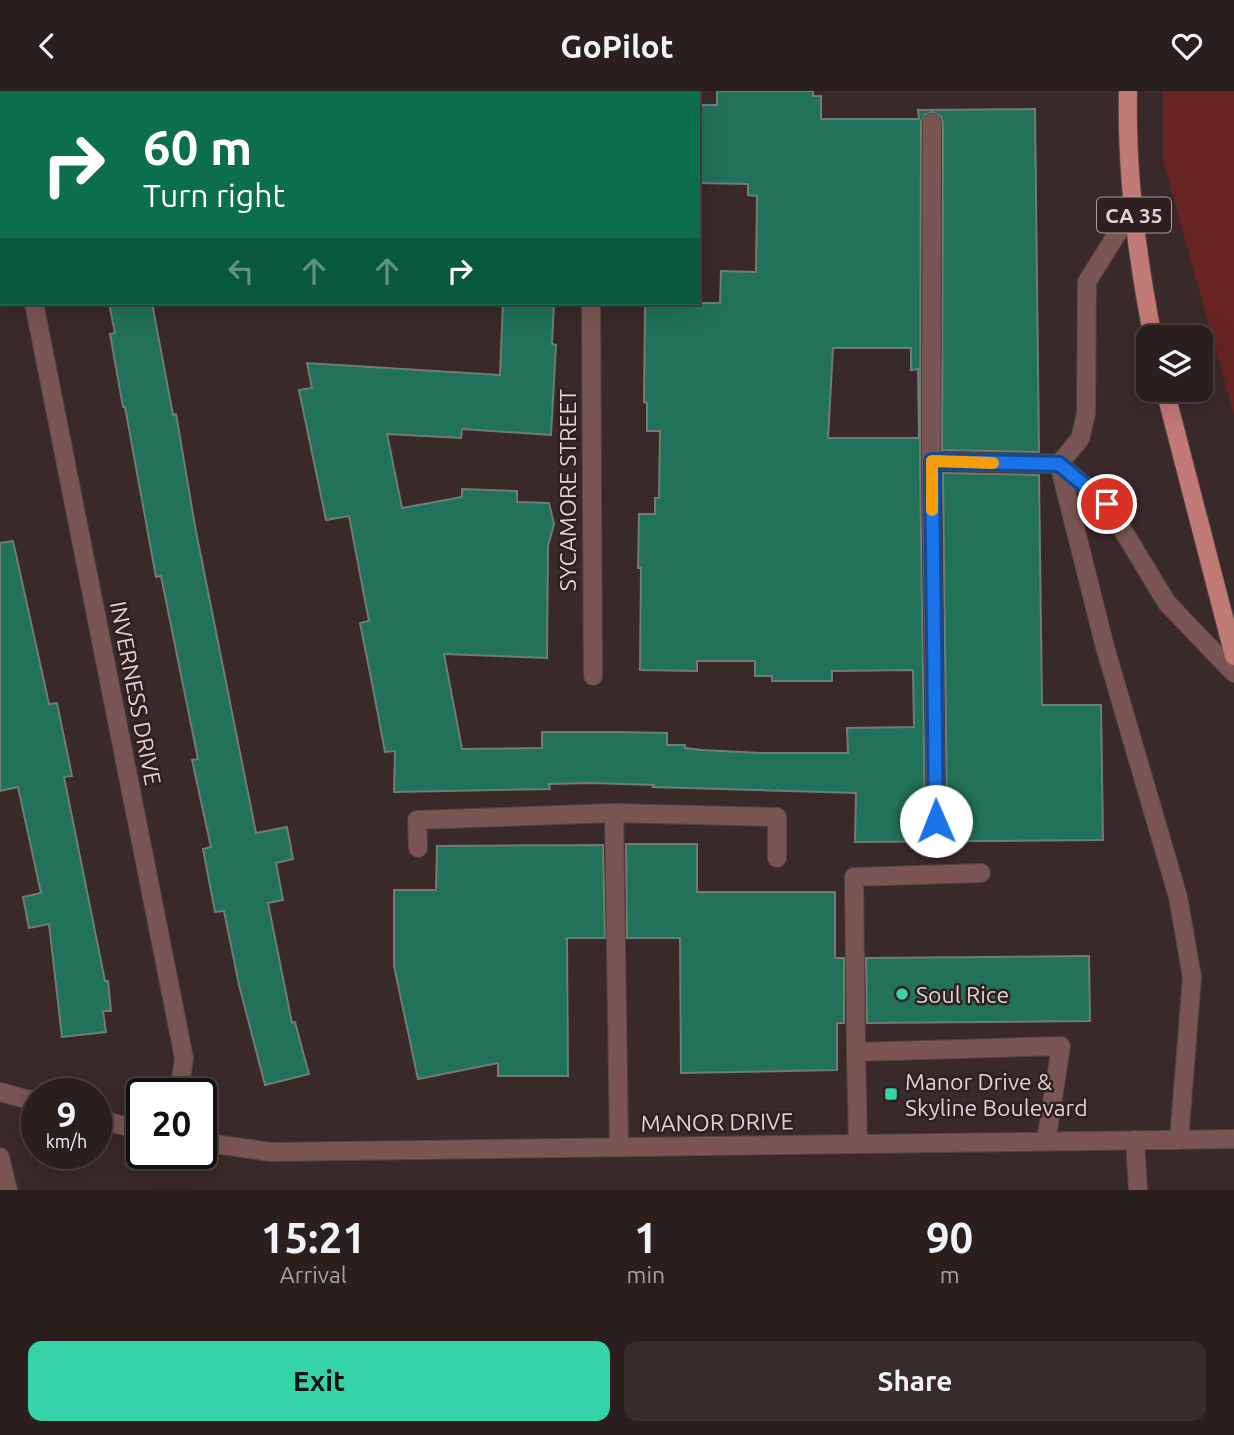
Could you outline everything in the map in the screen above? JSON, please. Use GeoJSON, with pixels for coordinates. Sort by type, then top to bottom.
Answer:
{"type":"FeatureCollection","features":[{"type":"Feature","properties":{"kind":"main road","name":"CA 35"},"geometry":{"type":"LineString","coordinates":[[1128,91],[1133,208],[1141,276],[1150,325]]}},
{"type":"Feature","properties":{"kind":"main road"},"geometry":{"type":"LineString","coordinates":[[1168,402],[1234,656]]}},
{"type":"Feature","properties":{"kind":"street"},"geometry":{"type":"LineString","coordinates":[[932,123],[936,821]]}},
{"type":"Feature","properties":{"kind":"street"},"geometry":{"type":"LineString","coordinates":[[1059,464],[1080,439],[1086,414],[1087,282],[1133,208]]}},
{"type":"Feature","properties":{"kind":"street","name":"INVERNESS DRIVE"},"geometry":{"type":"LineString","coordinates":[[34,305],[184,1058],[181,1078]]}},
{"type":"Feature","properties":{"kind":"street","name":"SYCAMORE STREET"},"geometry":{"type":"LineString","coordinates":[[591,305],[593,676]]}},
{"type":"Feature","properties":{"kind":"street"},"geometry":{"type":"LineString","coordinates":[[932,461],[1059,464],[1107,504],[1167,603],[1234,673]]}},
{"type":"Feature","properties":{"kind":"street"},"geometry":{"type":"LineString","coordinates":[[1059,464],[1105,647],[1178,897],[1192,977],[1179,1140]]}},
{"type":"Feature","properties":{"kind":"street"},"geometry":{"type":"LineString","coordinates":[[614,813],[619,1147]]}},
{"type":"Feature","properties":{"kind":"street"},"geometry":{"type":"LineString","coordinates":[[418,848],[417,820],[614,813],[777,817],[777,857]]}},
{"type":"Feature","properties":{"kind":"street"},"geometry":{"type":"LineString","coordinates":[[858,1144],[855,877],[981,873]]}},
{"type":"Feature","properties":{"kind":"street"},"geometry":{"type":"LineString","coordinates":[[856,1052],[1061,1046],[1046,1142]]}},
{"type":"Feature","properties":{"kind":"street"},"geometry":{"type":"LineString","coordinates":[[0,1093],[21,1098]]}},
{"type":"Feature","properties":{"kind":"street","name":"MANOR DRIVE"},"geometry":{"type":"LineString","coordinates":[[217,1144],[271,1152],[1234,1139]]}},
{"type":"Feature","properties":{"kind":"street"},"geometry":{"type":"LineString","coordinates":[[1135,1140],[1138,1190]]}},
{"type":"Feature","properties":{"kind":"street"},"geometry":{"type":"LineString","coordinates":[[0,1157],[8,1190]]}},
{"type":"Feature","properties":{"kind":"shaded area"},"geometry":{"type":"Polygon","coordinates":[[[1163,91],[1234,91],[1234,415],[1213,340],[1213,325],[1209,325],[1163,160],[1163,91]]]}},
{"type":"Feature","properties":{"kind":"building"},"geometry":{"type":"Polygon","coordinates":[[[717,91],[813,91],[813,96],[821,96],[821,119],[919,119],[918,110],[1035,109],[1039,452],[942,450],[943,123],[941,117],[933,112],[926,114],[921,122],[920,461],[925,821],[930,831],[937,832],[946,827],[947,821],[943,473],[1039,475],[1042,705],[1101,705],[1103,840],[855,842],[856,793],[591,783],[549,784],[550,789],[394,792],[395,751],[385,752],[360,623],[369,621],[349,516],[326,520],[299,390],[312,388],[307,363],[500,375],[503,305],[554,305],[552,344],[556,345],[551,435],[462,429],[461,438],[387,434],[402,508],[462,497],[462,489],[517,491],[517,502],[549,503],[554,524],[548,546],[547,658],[444,654],[462,749],[542,748],[542,732],[617,732],[667,733],[667,745],[685,745],[685,748],[702,750],[848,753],[847,728],[914,727],[913,670],[832,671],[832,681],[772,681],[772,676],[755,676],[755,661],[697,661],[697,671],[640,670],[639,514],[655,514],[655,498],[659,498],[660,431],[647,431],[647,403],[644,402],[645,305],[720,303],[721,271],[756,272],[757,196],[748,195],[748,184],[700,183],[700,105],[717,105],[717,91]],[[833,348],[828,438],[919,438],[918,369],[911,370],[911,348],[833,348]]]}},
{"type":"Feature","properties":{"kind":"building"},"geometry":{"type":"Polygon","coordinates":[[[109,305],[152,305],[173,415],[176,414],[195,526],[256,833],[287,827],[293,859],[276,863],[283,900],[268,903],[292,1023],[295,1022],[309,1074],[265,1085],[239,985],[224,911],[215,912],[203,849],[211,847],[192,760],[198,759],[161,576],[156,577],[110,334],[115,333],[109,305]]]}},
{"type":"Feature","properties":{"kind":"building"},"geometry":{"type":"Polygon","coordinates":[[[13,541],[49,704],[57,703],[72,776],[64,777],[105,981],[108,981],[111,1011],[103,1011],[106,1032],[62,1037],[49,924],[29,928],[23,897],[41,893],[18,787],[0,791],[0,543],[13,541]]]}},
{"type":"Feature","properties":{"kind":"building"},"geometry":{"type":"Polygon","coordinates":[[[626,844],[697,844],[697,892],[835,892],[835,958],[844,958],[844,1023],[837,1023],[837,1070],[681,1073],[680,938],[627,938],[626,844]]]}},
{"type":"Feature","properties":{"kind":"building"},"geometry":{"type":"Polygon","coordinates":[[[603,845],[605,938],[567,938],[568,1076],[498,1076],[498,1063],[418,1079],[394,966],[394,890],[436,890],[437,846],[603,845]]]}},
{"type":"Feature","properties":{"kind":"building"},"geometry":{"type":"Polygon","coordinates":[[[1089,956],[1090,1021],[867,1023],[866,958],[1089,956]]]}},
{"type":"Feature","properties":{"kind":"slow traffic"},"geometry":{"type":"LineString","coordinates":[[932,510],[932,461],[993,463]]}},
{"type":"Feature","properties":{"kind":"place","name":"Soul Rice"},"geometry":{"type":"Point","coordinates":[902,994]}},
{"type":"Feature","properties":{"kind":"place","name":"Manor Drive & Skyline Boulevard"},"geometry":{"type":"Point","coordinates":[891,1094]}},
{"type":"Feature","properties":{"kind":"route"},"geometry":{"type":"LineString","coordinates":[[936,821],[932,461],[1059,464],[1107,504]]}}]}
